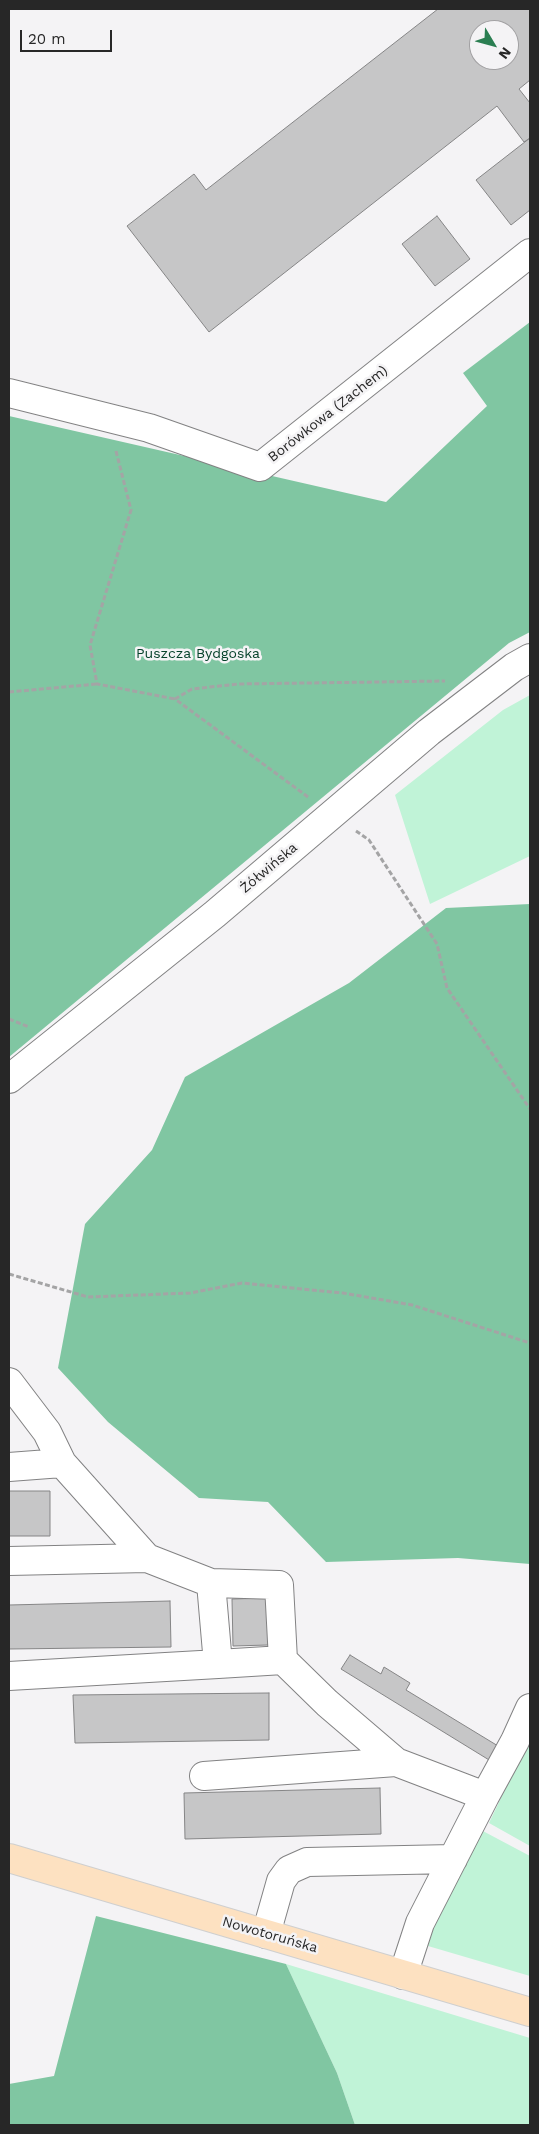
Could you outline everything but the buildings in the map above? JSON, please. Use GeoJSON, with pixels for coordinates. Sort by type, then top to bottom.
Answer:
{"type":"FeatureCollection","features":[{"type":"Feature","properties":{"kind":"main road","name":"Nowotoruńska"},"geometry":{"type":"LineString","coordinates":[[9,1858],[530,2012]]}},
{"type":"Feature","properties":{"kind":"street","name":"Borówkowa (Zachem)"},"geometry":{"type":"LineString","coordinates":[[9,393],[149,428],[260,467],[530,253]]}},
{"type":"Feature","properties":{"kind":"street","name":"Żółwińska"},"geometry":{"type":"LineString","coordinates":[[9,1079],[215,914],[429,732],[514,667],[530,658]]}},
{"type":"Feature","properties":{"kind":"street"},"geometry":{"type":"LineString","coordinates":[[9,1382],[47,1432],[62,1463],[147,1558]]}},
{"type":"Feature","properties":{"kind":"street"},"geometry":{"type":"LineString","coordinates":[[9,1466],[62,1463]]}},
{"type":"Feature","properties":{"kind":"street"},"geometry":{"type":"LineString","coordinates":[[9,1561],[147,1558],[211,1583],[279,1585],[283,1660],[327,1703],[396,1762],[485,1796]]}},
{"type":"Feature","properties":{"kind":"street"},"geometry":{"type":"LineString","coordinates":[[211,1583],[218,1664]]}},
{"type":"Feature","properties":{"kind":"street"},"geometry":{"type":"LineString","coordinates":[[9,1676],[283,1660]]}},
{"type":"Feature","properties":{"kind":"street"},"geometry":{"type":"LineString","coordinates":[[403,1975],[420,1923],[515,1741],[530,1708]]}},
{"type":"Feature","properties":{"kind":"street"},"geometry":{"type":"LineString","coordinates":[[204,1776],[396,1762]]}},
{"type":"Feature","properties":{"kind":"street"},"geometry":{"type":"LineString","coordinates":[[266,1934],[281,1881],[289,1870],[307,1862],[453,1859]]}},
{"type":"Feature","properties":{"kind":"path"},"geometry":{"type":"LineString","coordinates":[[97,684],[90,645],[131,510],[108,417]]}},
{"type":"Feature","properties":{"kind":"path"},"geometry":{"type":"LineString","coordinates":[[9,692],[97,684],[175,698]]}},
{"type":"Feature","properties":{"kind":"path"},"geometry":{"type":"LineString","coordinates":[[9,1274],[88,1297],[190,1294],[242,1283],[343,1292],[412,1305],[530,1344]]}},
{"type":"Feature","properties":{"kind":"green space","name":"Puszcza Bydgoska"},"geometry":{"type":"Polygon","coordinates":[[[530,322],[530,632],[509,643],[9,1057],[9,416],[386,502],[487,406],[463,373],[530,322]]]}},
{"type":"Feature","properties":{"kind":"green space"},"geometry":{"type":"Polygon","coordinates":[[[530,695],[530,856],[430,904],[395,795],[503,710],[530,695]]]}},
{"type":"Feature","properties":{"kind":"green space"},"geometry":{"type":"Polygon","coordinates":[[[530,904],[530,1564],[458,1558],[326,1562],[268,1502],[199,1498],[108,1422],[58,1368],[85,1224],[152,1150],[185,1077],[349,983],[446,908],[530,904]]]}},
{"type":"Feature","properties":{"kind":"green space"},"geometry":{"type":"Polygon","coordinates":[[[530,1737],[530,1846],[489,1823],[530,1737]]]}},
{"type":"Feature","properties":{"kind":"green space"},"geometry":{"type":"Polygon","coordinates":[[[481,1830],[530,1856],[530,1976],[428,1946],[430,1931],[481,1830]]]}},
{"type":"Feature","properties":{"kind":"green space"},"geometry":{"type":"Polygon","coordinates":[[[96,1916],[286,1964],[337,2073],[355,2125],[9,2125],[9,2084],[54,2076],[96,1916]]]}},
{"type":"Feature","properties":{"kind":"green space"},"geometry":{"type":"Polygon","coordinates":[[[286,1964],[530,2038],[530,2125],[355,2125],[337,2073],[286,1964]]]}}]}
